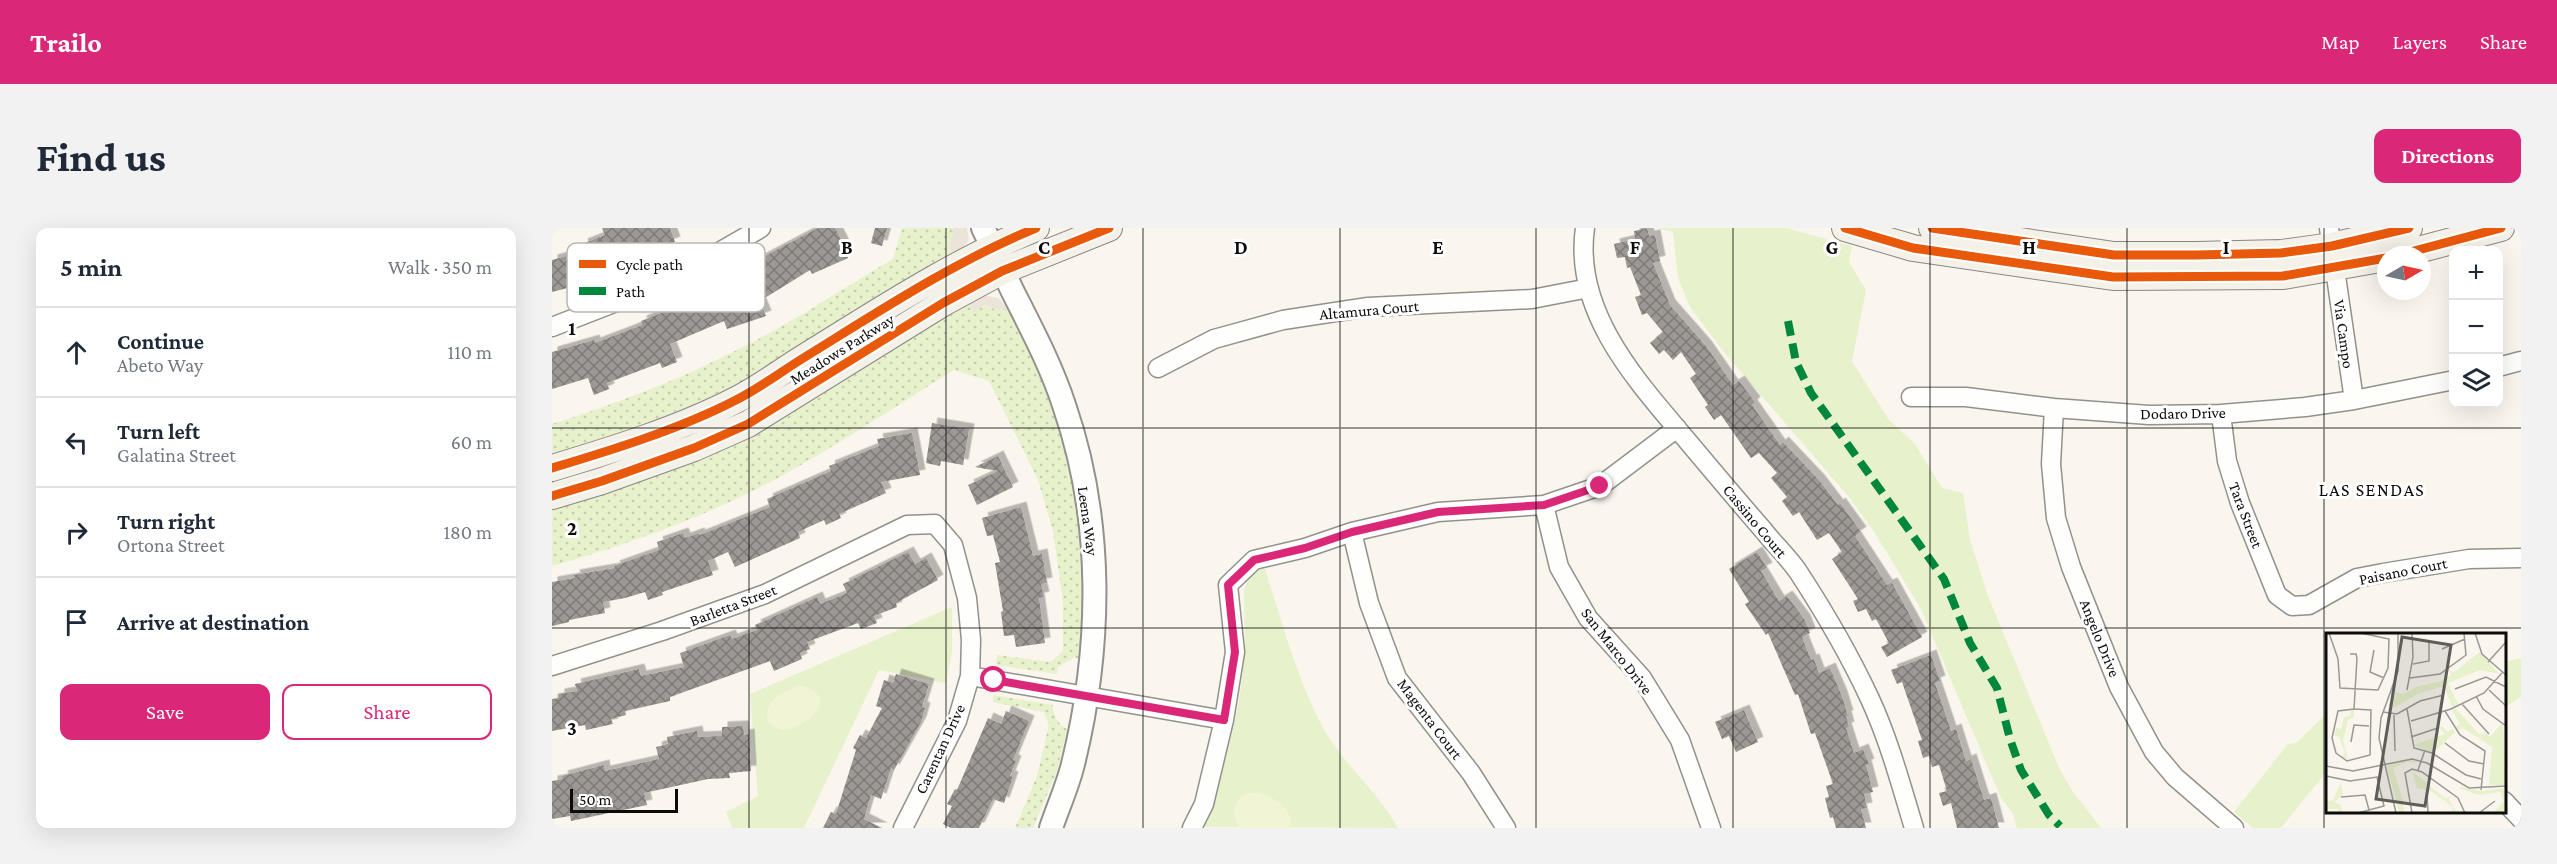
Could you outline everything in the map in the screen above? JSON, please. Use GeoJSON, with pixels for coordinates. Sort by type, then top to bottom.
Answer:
{"type":"FeatureCollection","features":[{"type":"Feature","properties":{"kind":"main road","name":"Meadows Parkway"},"geometry":{"type":"LineString","coordinates":[[552,468],[594,456],[684,423],[736,400],[930,280],[988,237],[1036,228]]}},
{"type":"Feature","properties":{"kind":"main road","name":"Meadows Parkway"},"geometry":{"type":"LineString","coordinates":[[552,496],[602,481],[694,448],[748,424],[943,303],[1002,271],[1109,228]]}},
{"type":"Feature","properties":{"kind":"main road"},"geometry":{"type":"LineString","coordinates":[[1845,228],[1913,248],[2113,278],[2283,276],[2332,247],[2377,256]]}},
{"type":"Feature","properties":{"kind":"main road"},"geometry":{"type":"LineString","coordinates":[[1932,228],[2114,255],[2281,253],[2332,247],[2409,228]]}},
{"type":"Feature","properties":{"kind":"main road"},"geometry":{"type":"LineString","coordinates":[[2431,247],[2501,228]]}},
{"type":"Feature","properties":{"kind":"street"},"geometry":{"type":"LineString","coordinates":[[735,243],[761,228]]}},
{"type":"Feature","properties":{"kind":"street","name":"Cassino Court"},"geometry":{"type":"LineString","coordinates":[[1585,228],[1583,244],[1589,288],[1601,322],[1617,352],[1677,428],[1797,571],[1845,650],[1870,701],[1890,753],[1914,828]]}},
{"type":"Feature","properties":{"kind":"street","name":"Leena Way"},"geometry":{"type":"LineString","coordinates":[[988,237],[1002,271],[1047,360],[1065,406],[1078,454],[1091,528],[1095,578],[1095,630],[1087,696],[1073,766],[1051,828]]}},
{"type":"Feature","properties":{"kind":"street","name":"Via Campo"},"geometry":{"type":"LineString","coordinates":[[2332,247],[2354,400]]}},
{"type":"Feature","properties":{"kind":"street","name":"Altamura Court"},"geometry":{"type":"LineString","coordinates":[[1158,368],[1214,339],[1282,320],[1368,307],[1532,299],[1589,288]]}},
{"type":"Feature","properties":{"kind":"street"},"geometry":{"type":"LineString","coordinates":[[552,327],[591,312]]}},
{"type":"Feature","properties":{"kind":"street"},"geometry":{"type":"LineString","coordinates":[[2503,366],[2521,361]]}},
{"type":"Feature","properties":{"kind":"street","name":"Dodaro Drive"},"geometry":{"type":"LineString","coordinates":[[1911,397],[1966,397],[2054,408],[2149,415],[2221,414],[2305,407],[2354,400],[2449,381]]}},
{"type":"Feature","properties":{"kind":"street","name":"Angelo Drive"},"geometry":{"type":"LineString","coordinates":[[2054,408],[2051,464],[2056,518],[2072,567],[2119,687],[2154,752],[2175,777],[2234,828]]}},
{"type":"Feature","properties":{"kind":"street","name":"Tara Street"},"geometry":{"type":"LineString","coordinates":[[2221,414],[2227,461],[2240,503],[2277,595],[2292,606]]}},
{"type":"Feature","properties":{"kind":"street"},"geometry":{"type":"LineString","coordinates":[[1192,828],[1203,804],[1224,720],[1235,652],[1228,585],[1254,560],[1305,548],[1352,532],[1438,512],[1544,505],[1600,486],[1677,428]]}},
{"type":"Feature","properties":{"kind":"street","name":"San Marco Drive"},"geometry":{"type":"LineString","coordinates":[[1544,505],[1559,567],[1588,618],[1642,678],[1680,740],[1711,828]]}},
{"type":"Feature","properties":{"kind":"street","name":"Carentan Drive"},"geometry":{"type":"LineString","coordinates":[[903,828],[957,721],[970,676],[971,640],[967,598],[953,545],[935,524],[907,525]]}},
{"type":"Feature","properties":{"kind":"street","name":"Barletta Street"},"geometry":{"type":"LineString","coordinates":[[552,666],[662,632],[765,594],[907,525]]}},
{"type":"Feature","properties":{"kind":"street","name":"Magenta Court"},"geometry":{"type":"LineString","coordinates":[[1352,532],[1369,603],[1397,678],[1471,773],[1506,828]]}},
{"type":"Feature","properties":{"kind":"street","name":"Paisano Court"},"geometry":{"type":"LineString","coordinates":[[2292,606],[2309,605],[2357,578],[2469,559],[2521,558]]}},
{"type":"Feature","properties":{"kind":"street"},"geometry":{"type":"LineString","coordinates":[[970,676],[1224,720]]}},
{"type":"Feature","properties":{"kind":"street"},"geometry":{"type":"LineString","coordinates":[[2506,802],[2521,819]]}},
{"type":"Feature","properties":{"kind":"green space"},"geometry":{"type":"Polygon","coordinates":[[[902,228],[954,228],[949,247],[954,255],[830,335],[759,374],[672,413],[552,457],[552,424],[665,383],[752,343],[893,259],[902,228]]]}},
{"type":"Feature","properties":{"kind":"green space"},"geometry":{"type":"Polygon","coordinates":[[[1658,228],[1786,228],[1852,246],[1849,262],[1866,290],[1852,361],[1889,420],[1915,444],[1942,488],[1963,493],[1970,540],[1988,596],[2004,635],[2060,770],[2073,792],[2101,828],[2017,828],[2012,812],[2001,798],[1921,609],[1875,533],[1848,496],[1723,351],[1690,307],[1678,278],[1673,232],[1658,228]]]}},
{"type":"Feature","properties":{"kind":"green space"},"geometry":{"type":"Polygon","coordinates":[[[968,301],[1002,311],[1008,308],[1046,390],[1064,447],[1080,537],[1083,598],[1080,659],[1073,658],[1058,667],[1057,674],[996,665],[997,655],[1051,662],[1063,651],[1063,602],[1053,531],[1038,480],[989,381],[954,370],[823,452],[751,492],[668,528],[552,566],[552,503],[603,490],[968,301]]]}},
{"type":"Feature","properties":{"kind":"green space"},"geometry":{"type":"Polygon","coordinates":[[[1265,569],[1295,662],[1324,730],[1398,828],[1203,827],[1233,730],[1241,690],[1245,640],[1244,591],[1251,576],[1265,569]]]}},
{"type":"Feature","properties":{"kind":"green space"},"geometry":{"type":"Polygon","coordinates":[[[952,607],[952,652],[946,683],[879,670],[804,828],[732,828],[726,812],[758,796],[750,694],[952,607]]]}},
{"type":"Feature","properties":{"kind":"green space"},"geometry":{"type":"Polygon","coordinates":[[[2521,658],[2521,697],[2506,706],[2506,662],[2521,658]]]}},
{"type":"Feature","properties":{"kind":"green space"},"geometry":{"type":"Polygon","coordinates":[[[799,685],[809,688],[819,697],[819,708],[815,714],[788,730],[782,730],[767,721],[767,713],[772,702],[780,694],[799,685]]]}},
{"type":"Feature","properties":{"kind":"green space"},"geometry":{"type":"Polygon","coordinates":[[[993,695],[1053,705],[1057,719],[1067,729],[1057,771],[1033,828],[1015,828],[1037,776],[1049,725],[1044,712],[993,702],[993,695]]]}},
{"type":"Feature","properties":{"kind":"green space"},"geometry":{"type":"Polygon","coordinates":[[[2326,714],[2326,772],[2281,828],[2253,828],[2234,812],[2288,744],[2296,743],[2326,714]]]}},
{"type":"Feature","properties":{"kind":"green space"},"geometry":{"type":"Polygon","coordinates":[[[1246,793],[1262,794],[1277,801],[1288,813],[1291,828],[1240,828],[1235,819],[1235,809],[1238,800],[1246,793]]]}},
{"type":"Feature","properties":{"kind":"shaded area"},"geometry":{"type":"Polygon","coordinates":[[[954,228],[967,228],[969,240],[954,255],[949,247],[954,228]]]}},
{"type":"Feature","properties":{"kind":"shaded area"},"geometry":{"type":"Polygon","coordinates":[[[983,295],[998,298],[1008,308],[1002,311],[984,305],[974,312],[968,301],[983,295]]]}},
{"type":"Feature","properties":{"kind":"building"},"geometry":{"type":"Polygon","coordinates":[[[602,228],[670,228],[675,242],[585,243],[605,235],[602,228]]]}},
{"type":"Feature","properties":{"kind":"building"},"geometry":{"type":"Polygon","coordinates":[[[818,228],[835,228],[848,253],[848,258],[812,274],[810,270],[765,298],[765,256],[818,228]]]}},
{"type":"Feature","properties":{"kind":"building"},"geometry":{"type":"Polygon","coordinates":[[[875,228],[887,228],[882,246],[871,243],[875,228]]]}},
{"type":"Feature","properties":{"kind":"building"},"geometry":{"type":"Polygon","coordinates":[[[1647,228],[1649,236],[1655,235],[1660,261],[1653,263],[1670,305],[1706,346],[1733,385],[1739,381],[1755,402],[1752,405],[1780,445],[1783,442],[1819,480],[1838,505],[1840,503],[1861,532],[1855,536],[1887,585],[1892,583],[1922,637],[1887,657],[1881,647],[1889,643],[1876,619],[1872,621],[1866,609],[1858,612],[1853,601],[1858,599],[1832,559],[1842,552],[1829,533],[1817,540],[1799,512],[1793,516],[1782,501],[1787,497],[1771,478],[1777,473],[1759,453],[1751,458],[1721,415],[1714,420],[1705,407],[1708,405],[1690,378],[1696,374],[1681,352],[1673,360],[1664,350],[1659,354],[1650,343],[1663,332],[1647,313],[1642,315],[1635,297],[1641,295],[1630,267],[1627,268],[1625,257],[1617,258],[1614,244],[1635,239],[1634,231],[1647,228]]]}},
{"type":"Feature","properties":{"kind":"building"},"geometry":{"type":"Polygon","coordinates":[[[567,256],[567,288],[552,292],[552,260],[567,256]]]}},
{"type":"Feature","properties":{"kind":"building"},"geometry":{"type":"Polygon","coordinates":[[[664,312],[764,312],[766,316],[727,329],[724,321],[670,344],[677,362],[662,368],[660,363],[607,383],[609,389],[594,395],[588,378],[552,389],[552,352],[594,340],[595,343],[642,325],[641,321],[664,312]]]}},
{"type":"Feature","properties":{"kind":"building"},"geometry":{"type":"Polygon","coordinates":[[[932,423],[969,429],[963,465],[941,461],[940,466],[926,463],[932,423]]]}},
{"type":"Feature","properties":{"kind":"building"},"geometry":{"type":"Polygon","coordinates":[[[912,433],[920,475],[881,482],[886,493],[839,514],[841,518],[826,525],[824,520],[798,532],[800,538],[735,567],[728,552],[708,561],[713,575],[662,592],[663,595],[648,600],[645,592],[603,602],[605,613],[552,626],[552,582],[575,578],[574,575],[615,568],[614,566],[659,550],[657,542],[683,533],[685,538],[699,533],[700,535],[770,507],[767,499],[831,471],[829,466],[879,446],[877,439],[912,433]]]}},
{"type":"Feature","properties":{"kind":"building"},"geometry":{"type":"Polygon","coordinates":[[[998,456],[1013,487],[977,505],[968,485],[998,471],[975,467],[998,456]]]}},
{"type":"Feature","properties":{"kind":"building"},"geometry":{"type":"Polygon","coordinates":[[[1021,507],[1033,556],[1042,554],[1047,583],[1041,584],[1044,597],[1039,598],[1045,643],[1016,647],[1014,635],[1004,636],[1001,612],[1003,611],[995,563],[1000,562],[993,535],[987,536],[982,518],[1021,507]]]}},
{"type":"Feature","properties":{"kind":"building"},"geometry":{"type":"Polygon","coordinates":[[[908,552],[915,564],[926,558],[938,580],[896,603],[897,607],[874,616],[877,623],[861,629],[858,623],[807,642],[810,649],[800,653],[802,659],[774,671],[770,661],[670,697],[670,701],[625,711],[626,715],[611,719],[613,724],[586,730],[585,725],[552,731],[552,699],[559,698],[559,694],[577,691],[575,684],[639,669],[641,676],[684,667],[680,653],[730,635],[732,639],[757,630],[755,625],[817,597],[820,604],[847,593],[843,584],[908,552]]]}},
{"type":"Feature","properties":{"kind":"building"},"geometry":{"type":"Polygon","coordinates":[[[1757,552],[1767,568],[1761,571],[1779,601],[1787,596],[1805,620],[1810,633],[1802,637],[1811,660],[1814,659],[1819,673],[1830,668],[1848,716],[1846,716],[1849,727],[1846,728],[1854,753],[1863,749],[1869,764],[1866,765],[1873,792],[1864,794],[1867,808],[1861,809],[1866,828],[1836,828],[1833,817],[1830,818],[1825,798],[1829,797],[1826,786],[1833,784],[1815,733],[1811,734],[1798,694],[1795,695],[1768,633],[1766,635],[1745,604],[1749,602],[1729,569],[1757,552]]]}},
{"type":"Feature","properties":{"kind":"building"},"geometry":{"type":"Polygon","coordinates":[[[1931,655],[1940,681],[1935,683],[1951,731],[1956,729],[1966,761],[1971,759],[1984,800],[1991,798],[1999,828],[1957,828],[1951,803],[1943,806],[1939,793],[1947,791],[1939,765],[1932,767],[1929,756],[1923,758],[1918,741],[1922,740],[1902,682],[1897,684],[1891,670],[1931,655]]]}},
{"type":"Feature","properties":{"kind":"building"},"geometry":{"type":"Polygon","coordinates":[[[896,674],[929,684],[922,707],[925,708],[921,722],[894,770],[891,768],[881,799],[871,795],[864,819],[882,828],[823,828],[831,812],[836,814],[856,750],[853,748],[860,735],[866,738],[882,708],[876,706],[884,680],[893,683],[896,674]]]}},
{"type":"Feature","properties":{"kind":"building"},"geometry":{"type":"Polygon","coordinates":[[[1744,710],[1758,742],[1736,752],[1729,736],[1722,739],[1715,722],[1744,710]]]}},
{"type":"Feature","properties":{"kind":"building"},"geometry":{"type":"Polygon","coordinates":[[[1006,711],[1029,721],[1013,760],[1016,761],[1010,776],[1013,777],[1004,803],[993,799],[979,828],[951,828],[943,824],[952,806],[947,804],[955,789],[957,790],[988,718],[1001,724],[1006,711]]]}},
{"type":"Feature","properties":{"kind":"building"},"geometry":{"type":"Polygon","coordinates":[[[743,726],[744,735],[749,734],[751,771],[729,773],[730,778],[708,779],[644,793],[647,805],[571,821],[570,816],[552,819],[552,781],[563,779],[562,776],[604,765],[605,771],[659,759],[656,747],[668,744],[667,737],[697,731],[698,737],[722,736],[722,727],[743,726]]]}},
{"type":"Feature","properties":{"kind":"marked path"},"geometry":{"type":"LineString","coordinates":[[1788,321],[1796,362],[1811,393],[1944,579],[1970,643],[1997,688],[2010,739],[2021,770],[2049,815],[2060,826]]}},
{"type":"Feature","properties":{"kind":"cycle path"},"geometry":{"type":"LineString","coordinates":[[552,468],[669,430],[714,411],[754,390],[918,288],[976,256],[1036,228]]}},
{"type":"Feature","properties":{"kind":"cycle path"},"geometry":{"type":"LineString","coordinates":[[552,496],[602,481],[694,448],[748,424],[943,303],[1002,271],[1109,228]]}},
{"type":"Feature","properties":{"kind":"cycle path"},"geometry":{"type":"LineString","coordinates":[[1845,228],[1913,248],[2113,277],[2283,276],[2377,260]]}},
{"type":"Feature","properties":{"kind":"cycle path"},"geometry":{"type":"LineString","coordinates":[[1932,228],[2114,255],[2281,253],[2332,246],[2409,228]]}},
{"type":"Feature","properties":{"kind":"cycle path"},"geometry":{"type":"LineString","coordinates":[[2431,247],[2501,228]]}},
{"type":"Feature","properties":{"kind":"district","name":"LAS SENDAS"},"geometry":{"type":"Point","coordinates":[2372,490]}},
{"type":"Feature","properties":{"kind":"route"},"geometry":{"type":"LineString","coordinates":[[994,680],[1224,720],[1235,652],[1228,585],[1254,560],[1305,548],[1352,532],[1438,512],[1544,505],[1600,486]]}}]}
